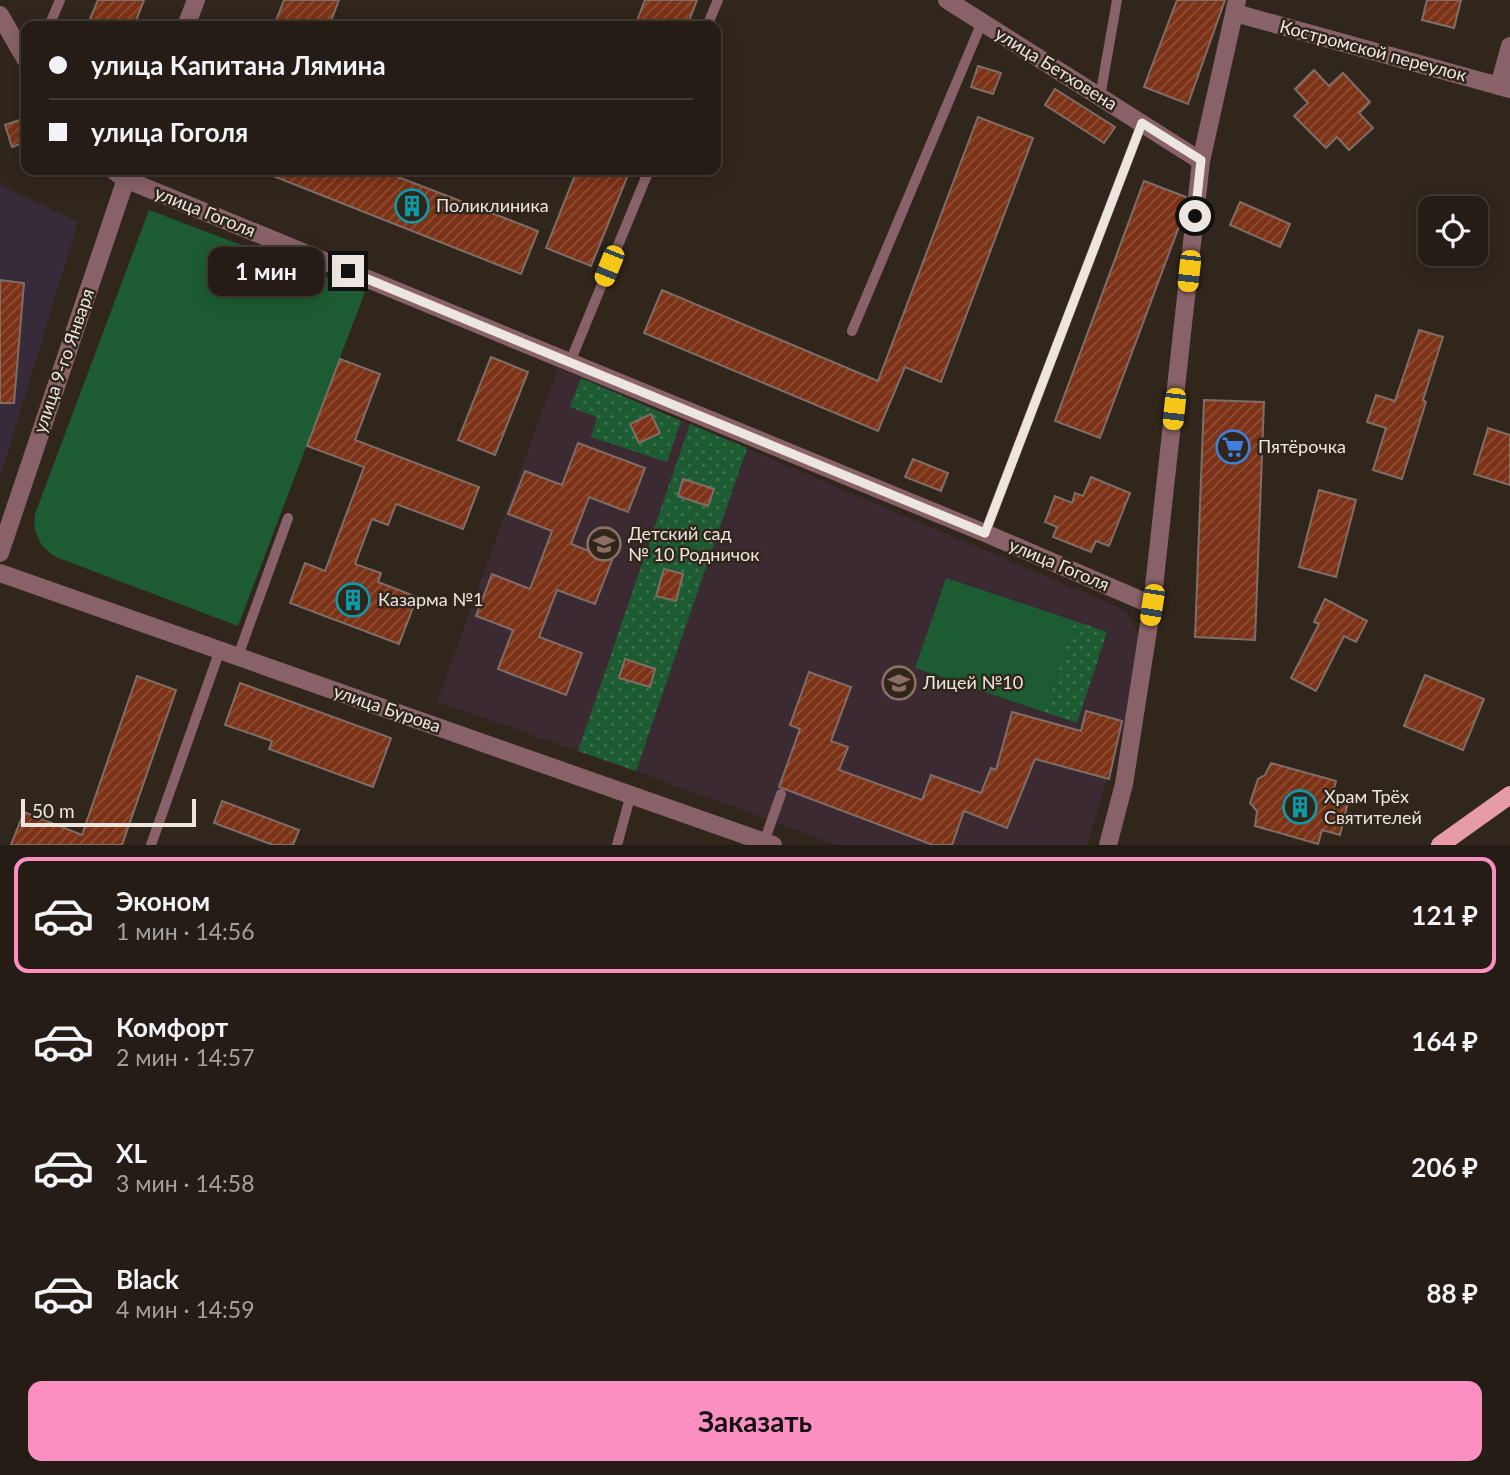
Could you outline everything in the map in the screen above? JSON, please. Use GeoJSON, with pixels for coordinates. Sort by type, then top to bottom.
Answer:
{"type":"FeatureCollection","features":[{"type":"Feature","properties":{"kind":"main road"},"geometry":{"type":"LineString","coordinates":[[1440,845],[1510,795]]}},
{"type":"Feature","properties":{"kind":"street"},"geometry":{"type":"LineString","coordinates":[[188,21],[197,0]]}},
{"type":"Feature","properties":{"kind":"street","name":"улица Бетховена"},"geometry":{"type":"LineString","coordinates":[[947,0],[1201,160]]}},
{"type":"Feature","properties":{"kind":"street"},"geometry":{"type":"LineString","coordinates":[[1108,845],[1124,784],[1152,605],[1201,160],[1236,6]]}},
{"type":"Feature","properties":{"kind":"street","name":"Костромской переулок"},"geometry":{"type":"LineString","coordinates":[[1236,6],[1504,87]]}},
{"type":"Feature","properties":{"kind":"street"},"geometry":{"type":"LineString","coordinates":[[0,15],[21,51]]}},
{"type":"Feature","properties":{"kind":"street"},"geometry":{"type":"LineString","coordinates":[[1504,87],[1510,46]]}},
{"type":"Feature","properties":{"kind":"street","name":"улица 9-го Января"},"geometry":{"type":"LineString","coordinates":[[0,553],[121,175]]}},
{"type":"Feature","properties":{"kind":"street","name":"улица Гоголя"},"geometry":{"type":"LineString","coordinates":[[127,175],[1152,605]]}},
{"type":"Feature","properties":{"kind":"street","name":"улица Бурова"},"geometry":{"type":"LineString","coordinates":[[0,573],[769,843]]}},
{"type":"Feature","properties":{"kind":"lane"},"geometry":{"type":"LineString","coordinates":[[51,21],[60,0]]}},
{"type":"Feature","properties":{"kind":"lane"},"geometry":{"type":"LineString","coordinates":[[709,21],[718,0]]}},
{"type":"Feature","properties":{"kind":"lane"},"geometry":{"type":"LineString","coordinates":[[1100,97],[1117,0]]}},
{"type":"Feature","properties":{"kind":"lane"},"geometry":{"type":"LineString","coordinates":[[852,331],[982,22]]}},
{"type":"Feature","properties":{"kind":"lane"},"geometry":{"type":"LineString","coordinates":[[985,533],[1142,123]]}},
{"type":"Feature","properties":{"kind":"lane"},"geometry":{"type":"LineString","coordinates":[[570,362],[647,175]]}},
{"type":"Feature","properties":{"kind":"lane"},"geometry":{"type":"LineString","coordinates":[[238,656],[288,519]]}},
{"type":"Feature","properties":{"kind":"lane"},"geometry":{"type":"LineString","coordinates":[[151,845],[220,650]]}},
{"type":"Feature","properties":{"kind":"lane"},"geometry":{"type":"LineString","coordinates":[[617,845],[631,794]]}},
{"type":"Feature","properties":{"kind":"lane"},"geometry":{"type":"LineString","coordinates":[[769,843],[781,794]]}},
{"type":"Feature","properties":{"kind":"shaded area"},"geometry":{"type":"Polygon","coordinates":[[[0,185],[78,222],[0,478],[0,185]]]}},
{"type":"Feature","properties":{"kind":"shaded area","name":"Лицей №10"},"geometry":{"type":"Polygon","coordinates":[[[558,368],[1125,610],[1140,636],[1125,722],[1087,845],[836,845],[636,771],[437,702],[558,368]]]}},
{"type":"Feature","properties":{"kind":"green space"},"geometry":{"type":"Polygon","coordinates":[[[149,210],[365,292],[238,626],[56,557],[46,549],[36,533],[35,514],[149,210]]]}},
{"type":"Feature","properties":{"kind":"green space"},"geometry":{"type":"Polygon","coordinates":[[[581,378],[681,421],[667,462],[591,437],[597,417],[570,407],[581,378]]]}},
{"type":"Feature","properties":{"kind":"green space"},"geometry":{"type":"Polygon","coordinates":[[[690,424],[747,448],[636,771],[578,751],[690,424]]]}},
{"type":"Feature","properties":{"kind":"green space"},"geometry":{"type":"Polygon","coordinates":[[[946,578],[1075,621],[1044,712],[915,668],[946,578]]]}},
{"type":"Feature","properties":{"kind":"green space"},"geometry":{"type":"Polygon","coordinates":[[[1075,621],[1107,632],[1077,723],[1044,712],[1075,621]]]}},
{"type":"Feature","properties":{"kind":"building"},"geometry":{"type":"Polygon","coordinates":[[[98,0],[144,0],[136,21],[89,21],[98,0]]]}},
{"type":"Feature","properties":{"kind":"building"},"geometry":{"type":"Polygon","coordinates":[[[284,0],[339,0],[331,21],[276,21],[284,0]]]}},
{"type":"Feature","properties":{"kind":"building"},"geometry":{"type":"Polygon","coordinates":[[[645,0],[697,0],[689,21],[637,21],[645,0]]]}},
{"type":"Feature","properties":{"kind":"building"},"geometry":{"type":"Polygon","coordinates":[[[1177,0],[1225,0],[1188,104],[1144,87],[1177,0]]]}},
{"type":"Feature","properties":{"kind":"building"},"geometry":{"type":"Polygon","coordinates":[[[1427,0],[1461,0],[1454,28],[1422,20],[1427,0]]]}},
{"type":"Feature","properties":{"kind":"building"},"geometry":{"type":"Polygon","coordinates":[[[978,66],[1001,73],[993,94],[971,87],[978,66]]]}},
{"type":"Feature","properties":{"kind":"building"},"geometry":{"type":"Polygon","coordinates":[[[1314,70],[1329,86],[1343,73],[1370,102],[1359,113],[1373,128],[1349,150],[1337,137],[1326,148],[1294,116],[1308,103],[1295,89],[1314,70]]]}},
{"type":"Feature","properties":{"kind":"building"},"geometry":{"type":"Polygon","coordinates":[[[1055,89],[1115,127],[1104,143],[1045,105],[1055,89]]]}},
{"type":"Feature","properties":{"kind":"building"},"geometry":{"type":"Polygon","coordinates":[[[978,117],[1033,138],[941,382],[905,367],[878,431],[644,333],[662,290],[878,381],[978,117]]]}},
{"type":"Feature","properties":{"kind":"building"},"geometry":{"type":"Polygon","coordinates":[[[21,120],[21,144],[12,147],[5,125],[21,120]]]}},
{"type":"Feature","properties":{"kind":"building","name":"Поликлиника"},"geometry":{"type":"Polygon","coordinates":[[[271,175],[393,175],[538,231],[521,274],[271,175]]]}},
{"type":"Feature","properties":{"kind":"building"},"geometry":{"type":"Polygon","coordinates":[[[575,175],[628,175],[591,266],[546,248],[575,175]]]}},
{"type":"Feature","properties":{"kind":"building"},"geometry":{"type":"Polygon","coordinates":[[[1144,181],[1186,197],[1184,213],[1100,438],[1055,421],[1144,181]]]}},
{"type":"Feature","properties":{"kind":"building"},"geometry":{"type":"Polygon","coordinates":[[[1240,202],[1290,224],[1280,247],[1230,225],[1240,202]]]}},
{"type":"Feature","properties":{"kind":"building"},"geometry":{"type":"Polygon","coordinates":[[[0,280],[24,283],[14,403],[0,403],[0,280]]]}},
{"type":"Feature","properties":{"kind":"building"},"geometry":{"type":"Polygon","coordinates":[[[1419,330],[1443,337],[1402,479],[1373,470],[1386,428],[1367,422],[1376,395],[1395,401],[1419,330]]]}},
{"type":"Feature","properties":{"kind":"building"},"geometry":{"type":"Polygon","coordinates":[[[491,357],[528,372],[495,455],[458,440],[491,357]]]}},
{"type":"Feature","properties":{"kind":"building"},"geometry":{"type":"Polygon","coordinates":[[[340,359],[380,374],[355,440],[479,487],[463,529],[396,504],[388,525],[372,519],[355,564],[381,573],[378,582],[417,597],[399,644],[290,603],[305,563],[325,571],[364,467],[307,446],[340,359]]]}},
{"type":"Feature","properties":{"kind":"building"},"geometry":{"type":"Polygon","coordinates":[[[1204,400],[1264,402],[1255,640],[1195,637],[1204,400]]]}},
{"type":"Feature","properties":{"kind":"building"},"geometry":{"type":"Polygon","coordinates":[[[651,414],[660,433],[639,443],[630,424],[651,414]]]}},
{"type":"Feature","properties":{"kind":"building"},"geometry":{"type":"Polygon","coordinates":[[[1488,428],[1510,435],[1510,485],[1474,474],[1488,428]]]}},
{"type":"Feature","properties":{"kind":"building"},"geometry":{"type":"Polygon","coordinates":[[[578,443],[645,468],[628,512],[589,497],[571,544],[612,560],[595,604],[557,590],[539,637],[582,653],[566,695],[498,669],[513,630],[476,616],[492,574],[530,589],[552,531],[508,514],[525,471],[562,485],[578,443]]]}},
{"type":"Feature","properties":{"kind":"building"},"geometry":{"type":"Polygon","coordinates":[[[913,459],[948,473],[941,491],[905,477],[913,459]]]}},
{"type":"Feature","properties":{"kind":"building"},"geometry":{"type":"Polygon","coordinates":[[[1091,477],[1130,493],[1109,546],[1096,541],[1091,552],[1053,537],[1057,527],[1045,522],[1055,496],[1072,503],[1075,493],[1083,496],[1091,477]]]}},
{"type":"Feature","properties":{"kind":"building"},"geometry":{"type":"Polygon","coordinates":[[[683,479],[714,489],[708,506],[678,496],[683,479]]]}},
{"type":"Feature","properties":{"kind":"building"},"geometry":{"type":"Polygon","coordinates":[[[1319,490],[1356,500],[1336,577],[1299,567],[1319,490]]]}},
{"type":"Feature","properties":{"kind":"building"},"geometry":{"type":"Polygon","coordinates":[[[664,569],[683,574],[676,601],[656,596],[664,569]]]}},
{"type":"Feature","properties":{"kind":"building"},"geometry":{"type":"Polygon","coordinates":[[[1325,599],[1367,621],[1356,642],[1344,636],[1316,691],[1291,678],[1319,624],[1314,622],[1325,599]]]}},
{"type":"Feature","properties":{"kind":"building"},"geometry":{"type":"Polygon","coordinates":[[[625,659],[655,669],[650,687],[619,678],[625,659]]]}},
{"type":"Feature","properties":{"kind":"building"},"geometry":{"type":"Polygon","coordinates":[[[809,672],[851,687],[831,741],[848,747],[839,770],[922,800],[931,775],[981,793],[991,768],[996,770],[1012,712],[1081,731],[1086,711],[1122,721],[1109,779],[1035,759],[1007,828],[964,811],[952,845],[933,845],[779,787],[800,729],[790,725],[809,672]]]}},
{"type":"Feature","properties":{"kind":"building"},"geometry":{"type":"Polygon","coordinates":[[[1425,675],[1484,699],[1463,750],[1404,726],[1425,675]]]}},
{"type":"Feature","properties":{"kind":"building"},"geometry":{"type":"Polygon","coordinates":[[[137,676],[176,690],[122,845],[11,845],[24,812],[82,835],[137,676]]]}},
{"type":"Feature","properties":{"kind":"building"},"geometry":{"type":"Polygon","coordinates":[[[240,683],[391,738],[373,787],[269,749],[272,741],[225,725],[240,683]]]}},
{"type":"Feature","properties":{"kind":"building","name":"Храм Трёх Святителей"},"geometry":{"type":"Polygon","coordinates":[[[1271,763],[1336,781],[1332,797],[1348,802],[1340,835],[1322,830],[1318,844],[1255,826],[1257,811],[1250,803],[1258,779],[1265,775],[1271,763]]]}},
{"type":"Feature","properties":{"kind":"building"},"geometry":{"type":"Polygon","coordinates":[[[222,801],[299,830],[293,845],[273,845],[214,823],[222,801]]]}},
{"type":"Feature","properties":{"kind":"place","name":"Поликлиника"},"geometry":{"type":"Point","coordinates":[412,206]}},
{"type":"Feature","properties":{"kind":"place","name":"Пятёрочка"},"geometry":{"type":"Point","coordinates":[1233,447]}},
{"type":"Feature","properties":{"kind":"place","name":"Детский сад № 10 Родничок"},"geometry":{"type":"Point","coordinates":[604,544]}},
{"type":"Feature","properties":{"kind":"place","name":"Казарма №1"},"geometry":{"type":"Point","coordinates":[353,600]}},
{"type":"Feature","properties":{"kind":"place","name":"Лицей №10"},"geometry":{"type":"Point","coordinates":[899,683]}},
{"type":"Feature","properties":{"kind":"place","name":"Храм Трёх Святителей"},"geometry":{"type":"Point","coordinates":[1300,807]}},
{"type":"Feature","properties":{"kind":"route"},"geometry":{"type":"LineString","coordinates":[[348,271],[985,533],[1142,123],[1201,160],[1195,216]]}}]}
